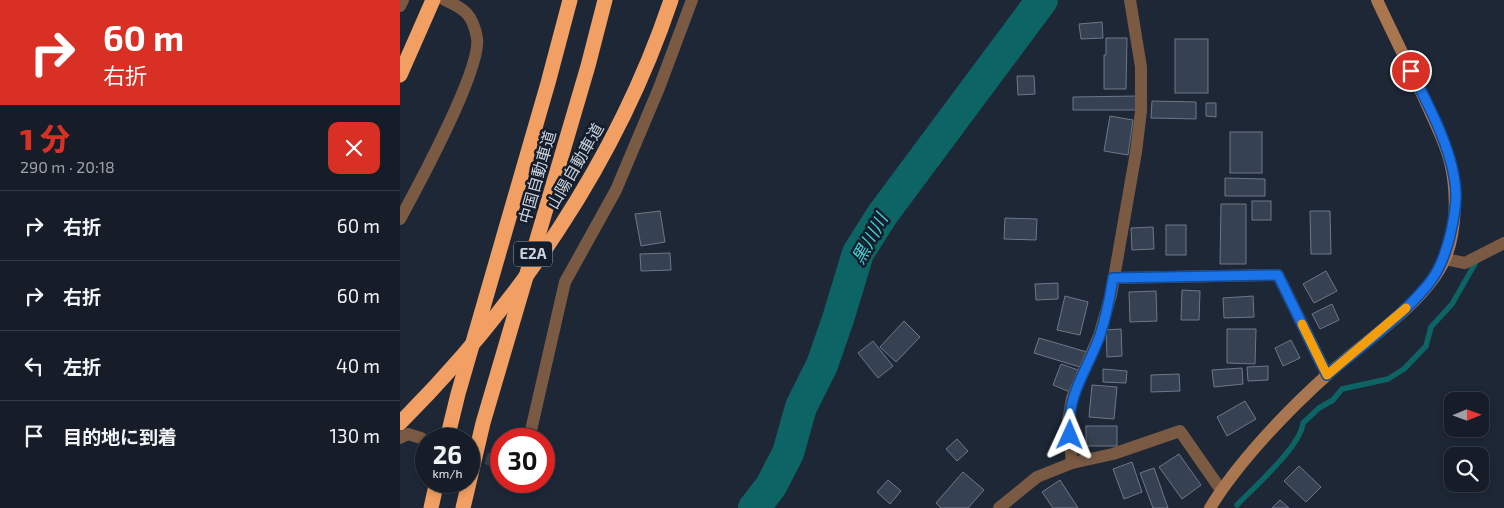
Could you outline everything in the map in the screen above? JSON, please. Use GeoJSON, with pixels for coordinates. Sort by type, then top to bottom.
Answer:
{"type":"FeatureCollection","features":[{"type":"Feature","properties":{"kind":"highway","name":"中国自動車道"},"geometry":{"type":"LineString","coordinates":[[450,428],[460,384],[548,83],[570,0]]}},
{"type":"Feature","properties":{"kind":"highway","name":"中国自動車道"},"geometry":{"type":"LineString","coordinates":[[463,508],[482,423],[588,66],[605,0]]}},
{"type":"Feature","properties":{"kind":"highway","name":"山陽自動車道"},"geometry":{"type":"LineString","coordinates":[[400,423],[457,364],[499,313],[538,260],[574,206],[608,146],[638,85],[671,0]]}},
{"type":"Feature","properties":{"kind":"highway"},"geometry":{"type":"LineString","coordinates":[[400,75],[430,6]]}},
{"type":"Feature","properties":{"kind":"highway"},"geometry":{"type":"LineString","coordinates":[[431,508],[434,493]]}},
{"type":"Feature","properties":{"kind":"street"},"geometry":{"type":"LineString","coordinates":[[400,6],[402,0]]}},
{"type":"Feature","properties":{"kind":"street"},"geometry":{"type":"LineString","coordinates":[[400,219],[416,191],[470,75],[476,53],[477,38],[469,16],[463,8],[445,0]]}},
{"type":"Feature","properties":{"kind":"street"},"geometry":{"type":"LineString","coordinates":[[531,428],[565,282],[616,190],[659,88],[692,0]]}},
{"type":"Feature","properties":{"kind":"street"},"geometry":{"type":"LineString","coordinates":[[1072,463],[1068,421],[1072,398],[1100,336],[1113,278],[1136,152],[1141,111],[1141,67],[1130,0]]}},
{"type":"Feature","properties":{"kind":"street"},"geometry":{"type":"LineString","coordinates":[[1210,508],[1221,490],[1288,414],[1327,375],[1406,308],[1427,286],[1445,259],[1453,226],[1456,194],[1450,161],[1427,103],[1377,0]]}},
{"type":"Feature","properties":{"kind":"street"},"geometry":{"type":"LineString","coordinates":[[1445,259],[1465,263],[1504,243]]}},
{"type":"Feature","properties":{"kind":"street"},"geometry":{"type":"LineString","coordinates":[[1113,278],[1278,275],[1327,375]]}},
{"type":"Feature","properties":{"kind":"street"},"geometry":{"type":"LineString","coordinates":[[999,508],[1037,477],[1072,463],[1113,454],[1180,431],[1221,490]]}},
{"type":"Feature","properties":{"kind":"street"},"geometry":{"type":"LineString","coordinates":[[400,438],[408,434],[415,436]]}},
{"type":"Feature","properties":{"kind":"building"},"geometry":{"type":"Polygon","coordinates":[[[1102,22],[1103,38],[1081,39],[1079,24],[1102,22]]]}},
{"type":"Feature","properties":{"kind":"building"},"geometry":{"type":"Polygon","coordinates":[[[1106,38],[1127,38],[1126,89],[1104,89],[1106,38]]]}},
{"type":"Feature","properties":{"kind":"building"},"geometry":{"type":"Polygon","coordinates":[[[1175,39],[1208,39],[1208,93],[1175,93],[1175,39]]]}},
{"type":"Feature","properties":{"kind":"building"},"geometry":{"type":"Polygon","coordinates":[[[1017,76],[1034,76],[1035,94],[1018,95],[1017,76]]]}},
{"type":"Feature","properties":{"kind":"building"},"geometry":{"type":"Polygon","coordinates":[[[1137,96],[1137,110],[1073,110],[1073,97],[1137,96]]]}},
{"type":"Feature","properties":{"kind":"building"},"geometry":{"type":"Polygon","coordinates":[[[1152,101],[1196,102],[1196,119],[1151,118],[1152,101]]]}},
{"type":"Feature","properties":{"kind":"building"},"geometry":{"type":"Polygon","coordinates":[[[1206,103],[1216,103],[1216,117],[1206,116],[1206,103]]]}},
{"type":"Feature","properties":{"kind":"building"},"geometry":{"type":"Polygon","coordinates":[[[1110,116],[1133,120],[1128,155],[1104,151],[1110,116]]]}},
{"type":"Feature","properties":{"kind":"building"},"geometry":{"type":"Polygon","coordinates":[[[1230,132],[1262,132],[1262,173],[1230,173],[1230,132]]]}},
{"type":"Feature","properties":{"kind":"building"},"geometry":{"type":"Polygon","coordinates":[[[1225,178],[1265,179],[1265,196],[1225,196],[1225,178]]]}},
{"type":"Feature","properties":{"kind":"building"},"geometry":{"type":"Polygon","coordinates":[[[1252,201],[1271,201],[1271,220],[1252,220],[1252,201]]]}},
{"type":"Feature","properties":{"kind":"building"},"geometry":{"type":"Polygon","coordinates":[[[1221,204],[1246,204],[1246,264],[1220,264],[1221,204]]]}},
{"type":"Feature","properties":{"kind":"building"},"geometry":{"type":"Polygon","coordinates":[[[660,211],[665,242],[641,246],[635,214],[660,211]]]}},
{"type":"Feature","properties":{"kind":"building"},"geometry":{"type":"Polygon","coordinates":[[[1310,211],[1330,211],[1331,254],[1311,254],[1310,211]]]}},
{"type":"Feature","properties":{"kind":"building"},"geometry":{"type":"Polygon","coordinates":[[[1005,218],[1037,219],[1036,240],[1004,239],[1005,218]]]}},
{"type":"Feature","properties":{"kind":"building"},"geometry":{"type":"Polygon","coordinates":[[[1166,225],[1186,225],[1186,255],[1166,255],[1166,225]]]}},
{"type":"Feature","properties":{"kind":"building"},"geometry":{"type":"Polygon","coordinates":[[[1153,227],[1154,249],[1132,250],[1131,228],[1153,227]]]}},
{"type":"Feature","properties":{"kind":"building"},"geometry":{"type":"Polygon","coordinates":[[[670,253],[671,270],[641,271],[640,254],[670,253]]]}},
{"type":"Feature","properties":{"kind":"building"},"geometry":{"type":"Polygon","coordinates":[[[1326,271],[1337,291],[1314,303],[1303,284],[1326,271]]]}},
{"type":"Feature","properties":{"kind":"building"},"geometry":{"type":"Polygon","coordinates":[[[1058,283],[1058,299],[1036,300],[1035,284],[1058,283]]]}},
{"type":"Feature","properties":{"kind":"building"},"geometry":{"type":"Polygon","coordinates":[[[1182,290],[1200,291],[1199,320],[1181,320],[1182,290]]]}},
{"type":"Feature","properties":{"kind":"building"},"geometry":{"type":"Polygon","coordinates":[[[1156,291],[1157,321],[1130,322],[1129,292],[1156,291]]]}},
{"type":"Feature","properties":{"kind":"building"},"geometry":{"type":"Polygon","coordinates":[[[1065,296],[1088,302],[1080,335],[1057,330],[1065,296]]]}},
{"type":"Feature","properties":{"kind":"building"},"geometry":{"type":"Polygon","coordinates":[[[1253,296],[1254,317],[1224,318],[1223,298],[1253,296]]]}},
{"type":"Feature","properties":{"kind":"building"},"geometry":{"type":"Polygon","coordinates":[[[1332,304],[1339,320],[1320,329],[1312,314],[1332,304]]]}},
{"type":"Feature","properties":{"kind":"building"},"geometry":{"type":"Polygon","coordinates":[[[904,321],[920,337],[896,362],[880,347],[904,321]]]}},
{"type":"Feature","properties":{"kind":"building"},"geometry":{"type":"Polygon","coordinates":[[[1121,329],[1122,356],[1107,357],[1106,330],[1121,329]]]}},
{"type":"Feature","properties":{"kind":"building"},"geometry":{"type":"Polygon","coordinates":[[[1227,329],[1256,329],[1255,364],[1227,363],[1227,329]]]}},
{"type":"Feature","properties":{"kind":"building"},"geometry":{"type":"Polygon","coordinates":[[[1039,338],[1087,352],[1083,368],[1034,353],[1039,338]]]}},
{"type":"Feature","properties":{"kind":"building"},"geometry":{"type":"Polygon","coordinates":[[[1291,340],[1300,358],[1283,366],[1275,348],[1291,340]]]}},
{"type":"Feature","properties":{"kind":"building"},"geometry":{"type":"Polygon","coordinates":[[[873,341],[893,366],[878,378],[858,353],[873,341]]]}},
{"type":"Feature","properties":{"kind":"building"},"geometry":{"type":"Polygon","coordinates":[[[1061,364],[1078,370],[1070,392],[1053,385],[1061,364]]]}},
{"type":"Feature","properties":{"kind":"building"},"geometry":{"type":"Polygon","coordinates":[[[1268,366],[1268,380],[1248,381],[1247,367],[1268,366]]]}},
{"type":"Feature","properties":{"kind":"building"},"geometry":{"type":"Polygon","coordinates":[[[1242,368],[1243,384],[1214,387],[1212,370],[1242,368]]]}},
{"type":"Feature","properties":{"kind":"building"},"geometry":{"type":"Polygon","coordinates":[[[1103,369],[1127,371],[1126,383],[1103,382],[1103,369]]]}},
{"type":"Feature","properties":{"kind":"building"},"geometry":{"type":"Polygon","coordinates":[[[1179,374],[1180,391],[1151,392],[1151,375],[1179,374]]]}},
{"type":"Feature","properties":{"kind":"building"},"geometry":{"type":"Polygon","coordinates":[[[1092,385],[1117,387],[1114,419],[1089,417],[1092,385]]]}},
{"type":"Feature","properties":{"kind":"building"},"geometry":{"type":"Polygon","coordinates":[[[1245,401],[1256,419],[1227,436],[1217,417],[1245,401]]]}},
{"type":"Feature","properties":{"kind":"building"},"geometry":{"type":"Polygon","coordinates":[[[1086,426],[1117,426],[1117,446],[1086,446],[1086,426]]]}},
{"type":"Feature","properties":{"kind":"building"},"geometry":{"type":"Polygon","coordinates":[[[957,439],[968,451],[957,461],[946,449],[957,439]]]}},
{"type":"Feature","properties":{"kind":"building"},"geometry":{"type":"Polygon","coordinates":[[[1179,454],[1201,485],[1182,499],[1159,467],[1179,454]]]}},
{"type":"Feature","properties":{"kind":"building"},"geometry":{"type":"Polygon","coordinates":[[[1132,462],[1142,492],[1124,499],[1113,469],[1132,462]]]}},
{"type":"Feature","properties":{"kind":"building"},"geometry":{"type":"Polygon","coordinates":[[[1299,466],[1321,487],[1306,502],[1284,481],[1299,466]]]}},
{"type":"Feature","properties":{"kind":"building"},"geometry":{"type":"Polygon","coordinates":[[[1154,468],[1168,508],[1153,508],[1140,473],[1154,468]]]}},
{"type":"Feature","properties":{"kind":"building"},"geometry":{"type":"Polygon","coordinates":[[[963,472],[984,490],[968,508],[941,508],[936,503],[963,472]]]}},
{"type":"Feature","properties":{"kind":"building"},"geometry":{"type":"Polygon","coordinates":[[[888,480],[901,491],[890,504],[877,492],[888,480]]]}},
{"type":"Feature","properties":{"kind":"building"},"geometry":{"type":"Polygon","coordinates":[[[1060,480],[1078,508],[1053,508],[1042,492],[1060,480]]]}},
{"type":"Feature","properties":{"kind":"building"},"geometry":{"type":"Polygon","coordinates":[[[1280,500],[1289,508],[1272,508],[1280,500]]]}},
{"type":"Feature","properties":{"kind":"waterway","name":"黒川川"},"geometry":{"type":"LineString","coordinates":[[754,508],[771,486],[788,453],[801,407],[822,365],[858,253],[882,215],[1042,0]]}},
{"type":"Feature","properties":{"kind":"waterway"},"geometry":{"type":"LineString","coordinates":[[1237,505],[1286,454],[1294,443],[1303,423],[1319,408],[1333,400],[1342,389],[1388,379],[1404,369],[1426,346],[1431,327],[1452,304],[1476,262]]}},
{"type":"Feature","properties":{"kind":"tunnel"},"geometry":{"type":"LineString","coordinates":[[480,456],[490,460]]}},
{"type":"Feature","properties":{"kind":"slow traffic"},"geometry":{"type":"LineString","coordinates":[[1302,324],[1327,375],[1406,308]]}},
{"type":"Feature","properties":{"kind":"route"},"geometry":{"type":"LineString","coordinates":[[1070,435],[1068,421],[1072,398],[1100,336],[1111,295],[1113,278],[1278,275],[1327,375],[1406,308],[1427,286],[1445,259],[1453,226],[1456,194],[1450,161],[1427,103],[1411,71]]}}]}
